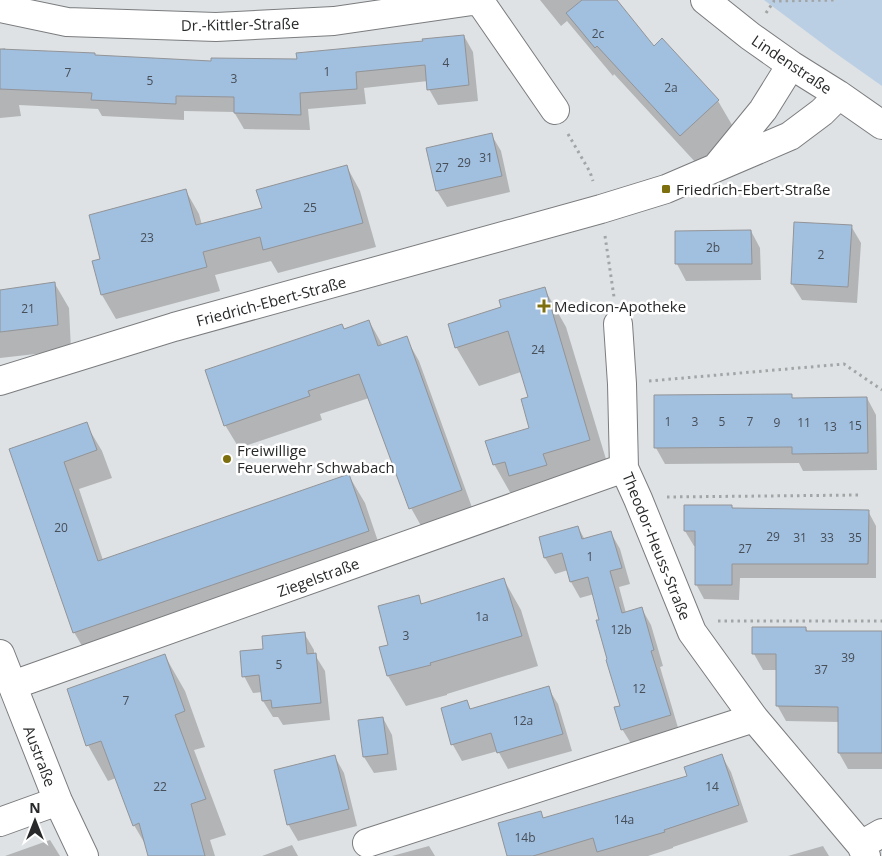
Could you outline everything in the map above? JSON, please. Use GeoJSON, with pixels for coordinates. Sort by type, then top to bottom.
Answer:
{"type":"FeatureCollection","features":[{"type":"Feature","properties":{"kind":"street","name":"Dr.-Kittler-Straße"},"geometry":{"type":"LineString","coordinates":[[0,8],[67,22],[216,27],[334,21],[479,0]]}},
{"type":"Feature","properties":{"kind":"street"},"geometry":{"type":"LineString","coordinates":[[479,0],[555,110]]}},
{"type":"Feature","properties":{"kind":"street","name":"Lindenstraße"},"geometry":{"type":"LineString","coordinates":[[705,0],[750,36],[791,65],[882,125]]}},
{"type":"Feature","properties":{"kind":"street","name":"Friedrich-Ebert-Straße"},"geometry":{"type":"LineString","coordinates":[[715,168],[763,110],[791,65]]}},
{"type":"Feature","properties":{"kind":"street","name":"Friedrich-Ebert-Straße"},"geometry":{"type":"LineString","coordinates":[[0,381],[174,327],[601,209],[666,189],[790,136],[822,112],[839,95]]}},
{"type":"Feature","properties":{"kind":"street","name":"Theodor-Heuss-Straße"},"geometry":{"type":"LineString","coordinates":[[618,324],[624,468],[692,632],[754,718],[870,845]]}},
{"type":"Feature","properties":{"kind":"street","name":"Ziegelstraße"},"geometry":{"type":"LineString","coordinates":[[13,685],[624,468]]}},
{"type":"Feature","properties":{"kind":"street","name":"Austraße"},"geometry":{"type":"LineString","coordinates":[[0,654],[58,801],[84,856]]}},
{"type":"Feature","properties":{"kind":"street"},"geometry":{"type":"LineString","coordinates":[[368,843],[754,718]]}},
{"type":"Feature","properties":{"kind":"street"},"geometry":{"type":"LineString","coordinates":[[0,822],[58,801]]}},
{"type":"Feature","properties":{"kind":"path"},"geometry":{"type":"LineString","coordinates":[[750,36],[774,1],[836,0]]}},
{"type":"Feature","properties":{"kind":"path"},"geometry":{"type":"LineString","coordinates":[[622,384],[844,364],[882,390]]}},
{"type":"Feature","properties":{"kind":"path"},"geometry":{"type":"LineString","coordinates":[[638,499],[668,496],[861,495]]}},
{"type":"Feature","properties":{"kind":"path"},"geometry":{"type":"LineString","coordinates":[[692,632],[720,620],[882,621]]}},
{"type":"Feature","properties":{"kind":"shaded area"},"geometry":{"type":"Polygon","coordinates":[[[764,0],[882,0],[882,86],[831,50],[764,0]]]}},
{"type":"Feature","properties":{"kind":"building"},"geometry":{"type":"Polygon","coordinates":[[[582,0],[617,0],[654,46],[662,38],[719,100],[680,136],[597,46],[595,48],[566,13],[582,0]]]}},
{"type":"Feature","properties":{"kind":"building"},"geometry":{"type":"Polygon","coordinates":[[[464,35],[469,85],[427,90],[425,65],[356,72],[357,89],[300,93],[301,115],[234,113],[234,97],[176,96],[176,104],[91,100],[92,93],[0,89],[0,49],[211,61],[211,58],[297,59],[296,53],[423,41],[422,39],[464,35]]]}},
{"type":"Feature","properties":{"kind":"building"},"geometry":{"type":"Polygon","coordinates":[[[492,133],[502,176],[436,191],[426,148],[492,133]]]}},
{"type":"Feature","properties":{"kind":"building"},"geometry":{"type":"Polygon","coordinates":[[[347,165],[363,223],[263,250],[260,237],[203,252],[207,267],[101,295],[92,261],[100,259],[89,215],[186,189],[196,225],[262,208],[256,190],[347,165]]]}},
{"type":"Feature","properties":{"kind":"building"},"geometry":{"type":"Polygon","coordinates":[[[794,222],[852,225],[848,287],[791,284],[794,222]]]}},
{"type":"Feature","properties":{"kind":"building"},"geometry":{"type":"Polygon","coordinates":[[[751,230],[752,264],[675,264],[675,231],[751,230]]]}},
{"type":"Feature","properties":{"kind":"building"},"geometry":{"type":"Polygon","coordinates":[[[55,282],[58,325],[0,332],[0,290],[55,282]]]}},
{"type":"Feature","properties":{"kind":"building"},"geometry":{"type":"Polygon","coordinates":[[[545,287],[590,440],[543,454],[547,465],[509,476],[505,462],[493,465],[485,441],[529,428],[521,399],[528,397],[508,331],[455,348],[448,324],[501,307],[499,300],[545,287]]]}},
{"type":"Feature","properties":{"kind":"building"},"geometry":{"type":"Polygon","coordinates":[[[369,320],[378,346],[407,336],[462,490],[409,509],[359,374],[308,391],[310,396],[224,426],[205,370],[342,324],[344,329],[369,320]]]}},
{"type":"Feature","properties":{"kind":"building"},"geometry":{"type":"Polygon","coordinates":[[[792,394],[792,398],[867,397],[868,453],[792,454],[792,447],[654,448],[654,395],[792,394]]]}},
{"type":"Feature","properties":{"kind":"building"},"geometry":{"type":"Polygon","coordinates":[[[87,422],[97,450],[64,462],[98,561],[349,474],[369,531],[73,633],[9,449],[87,422]]]}},
{"type":"Feature","properties":{"kind":"building"},"geometry":{"type":"Polygon","coordinates":[[[684,505],[732,505],[732,508],[869,510],[868,564],[732,564],[732,585],[695,585],[695,531],[684,531],[684,505]]]}},
{"type":"Feature","properties":{"kind":"building"},"geometry":{"type":"Polygon","coordinates":[[[578,526],[582,539],[611,531],[622,568],[610,571],[622,613],[642,607],[654,650],[651,651],[671,715],[621,730],[614,707],[620,706],[596,620],[599,620],[588,577],[570,582],[562,553],[544,558],[539,537],[578,526]]]}},
{"type":"Feature","properties":{"kind":"building"},"geometry":{"type":"Polygon","coordinates":[[[504,578],[522,636],[430,663],[431,665],[387,676],[379,647],[388,645],[378,606],[419,595],[421,604],[504,578]]]}},
{"type":"Feature","properties":{"kind":"building"},"geometry":{"type":"Polygon","coordinates":[[[752,627],[806,627],[806,631],[882,631],[882,753],[838,753],[838,707],[776,706],[776,654],[752,654],[752,627]]]}},
{"type":"Feature","properties":{"kind":"building"},"geometry":{"type":"Polygon","coordinates":[[[305,632],[307,654],[316,653],[321,703],[272,708],[271,700],[262,701],[259,675],[242,677],[240,651],[263,649],[262,636],[305,632]]]}},
{"type":"Feature","properties":{"kind":"building"},"geometry":{"type":"Polygon","coordinates":[[[165,654],[185,711],[175,715],[206,799],[191,804],[205,856],[148,856],[139,823],[133,826],[101,741],[86,746],[67,689],[165,654]]]}},
{"type":"Feature","properties":{"kind":"building"},"geometry":{"type":"Polygon","coordinates":[[[549,686],[563,734],[497,753],[491,733],[451,745],[441,708],[467,700],[470,709],[549,686]]]}},
{"type":"Feature","properties":{"kind":"building"},"geometry":{"type":"Polygon","coordinates":[[[383,717],[388,754],[363,757],[358,720],[383,717]]]}},
{"type":"Feature","properties":{"kind":"building"},"geometry":{"type":"Polygon","coordinates":[[[722,754],[739,805],[664,830],[665,832],[597,852],[593,838],[533,856],[507,856],[498,823],[541,811],[543,818],[687,776],[684,767],[722,754]]]}},
{"type":"Feature","properties":{"kind":"building"},"geometry":{"type":"Polygon","coordinates":[[[335,755],[349,809],[287,825],[274,770],[335,755]]]}},
{"type":"Feature","properties":{"kind":"place","name":"Friedrich-Ebert-Straße"},"geometry":{"type":"Point","coordinates":[666,189]}},
{"type":"Feature","properties":{"kind":"place","name":"Medicon-Apotheke"},"geometry":{"type":"Point","coordinates":[544,306]}},
{"type":"Feature","properties":{"kind":"place","name":"Freiwillige Feuerwehr Schwabach"},"geometry":{"type":"Point","coordinates":[227,459]}}]}
